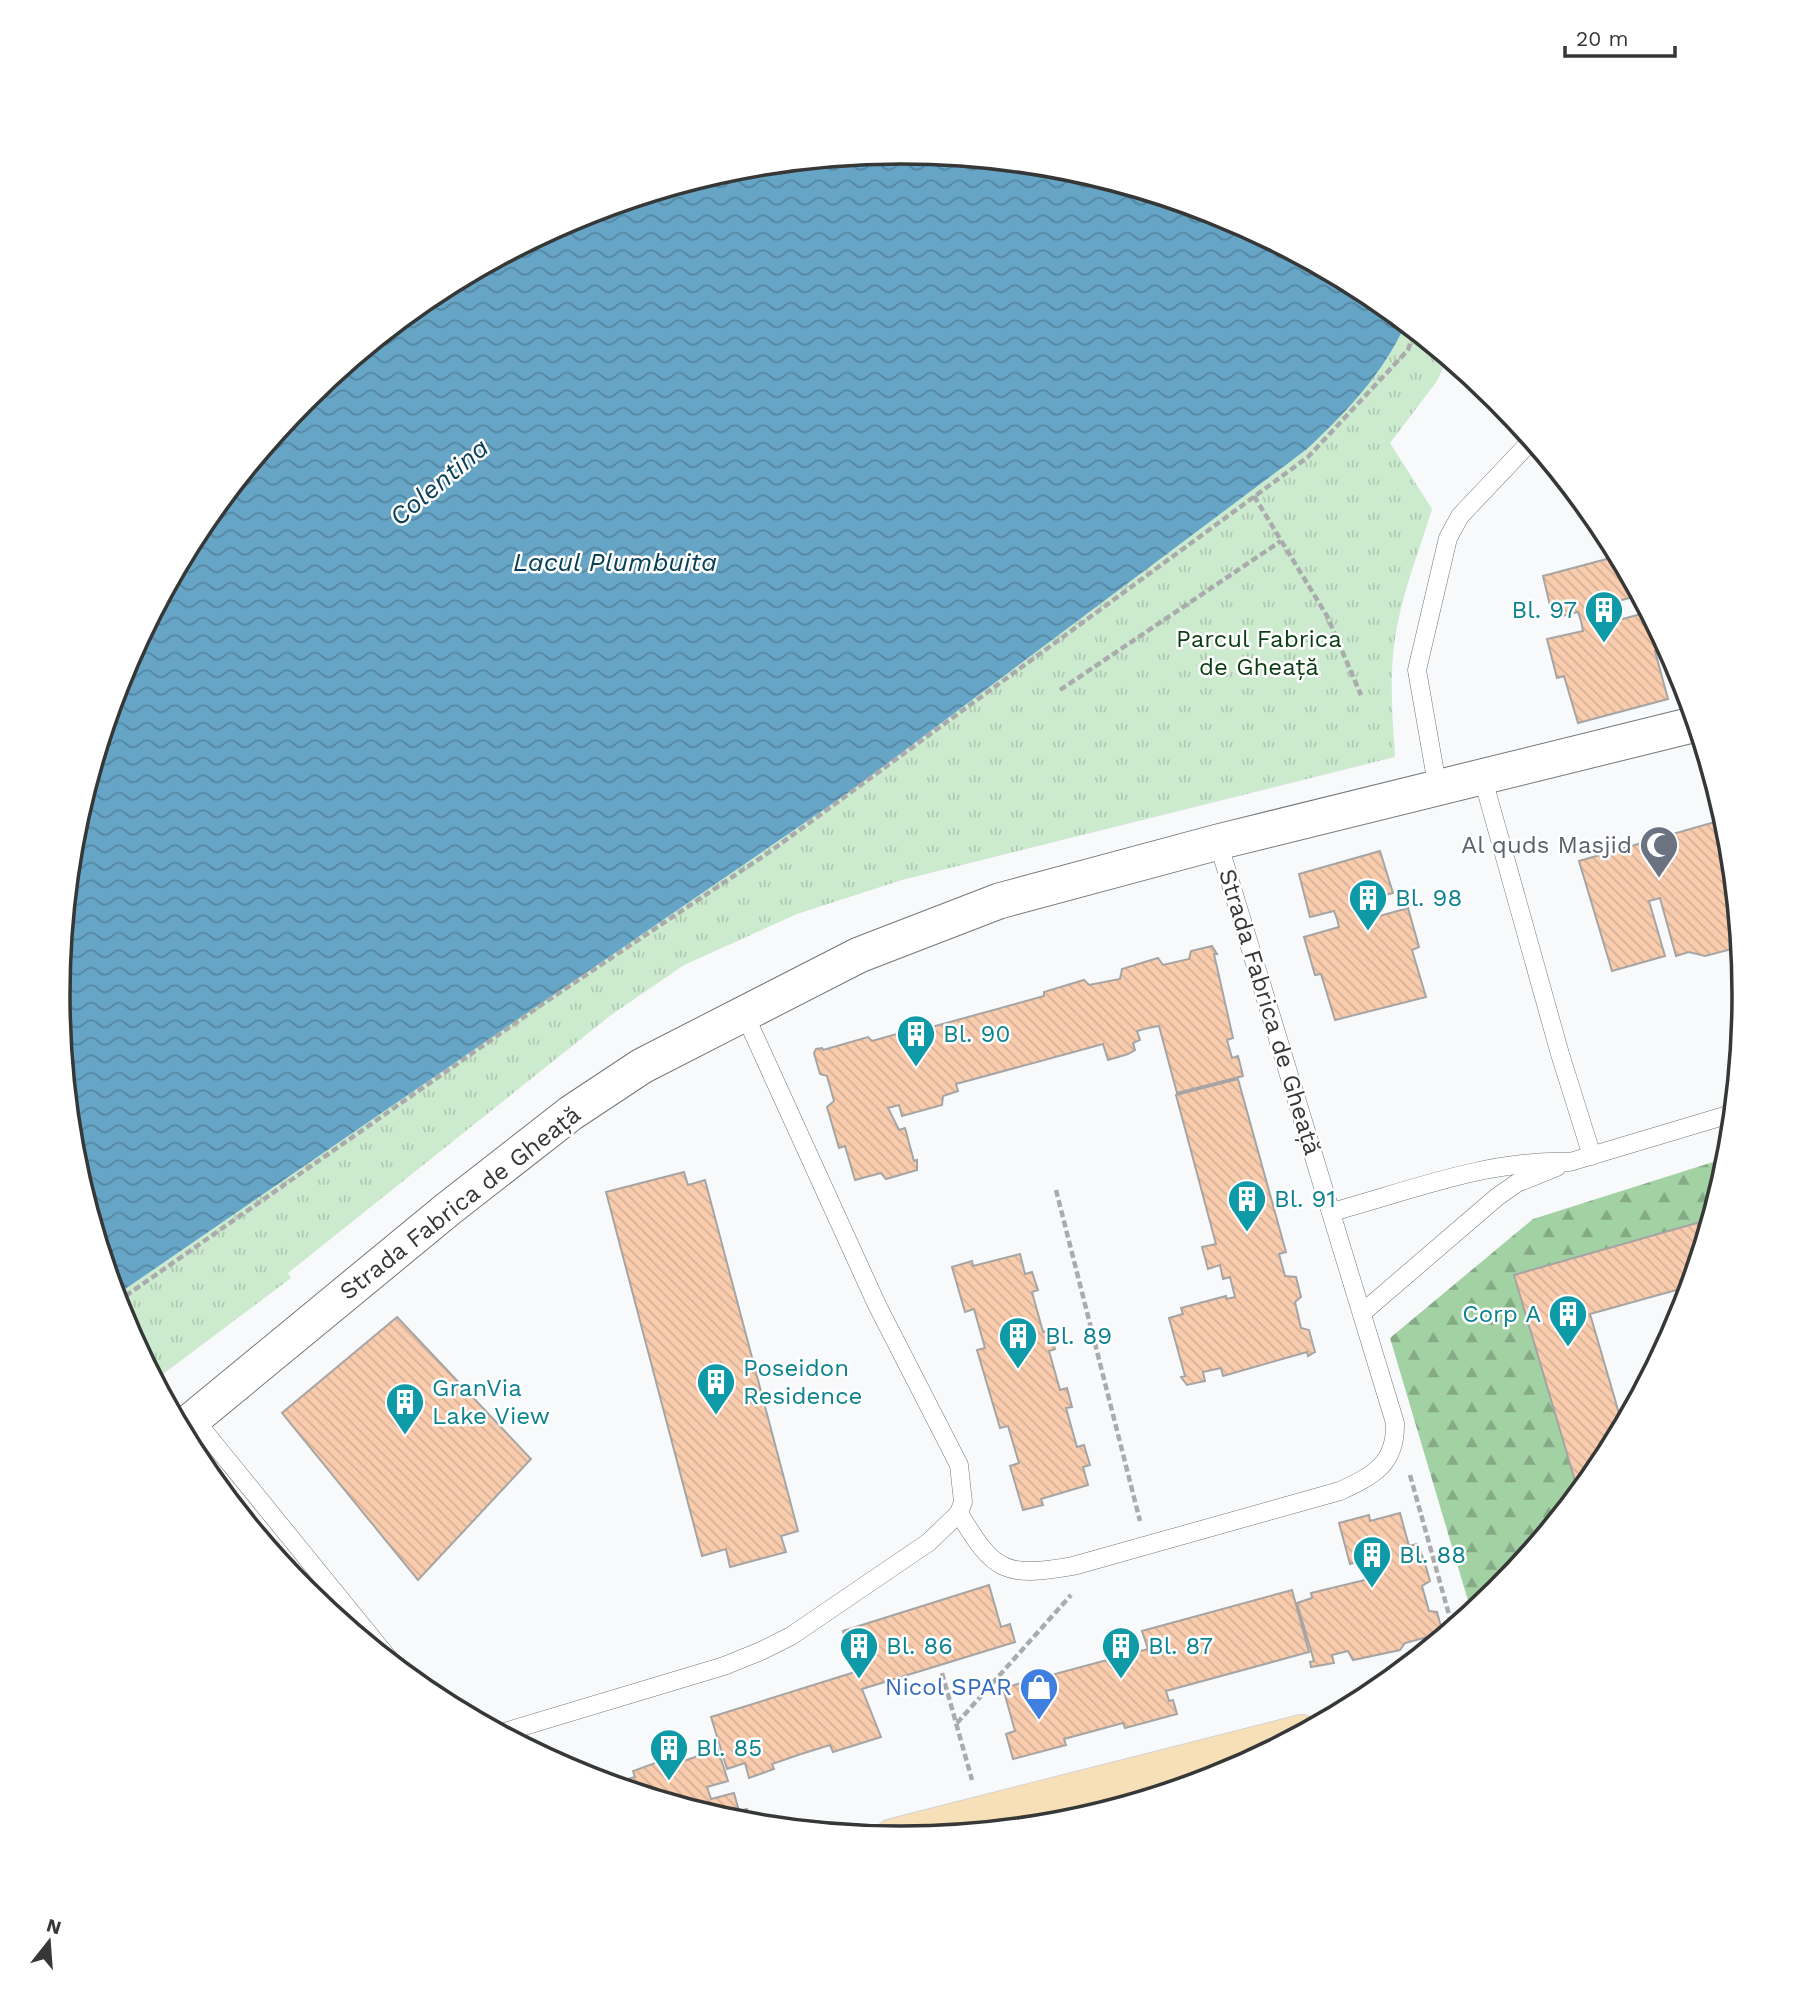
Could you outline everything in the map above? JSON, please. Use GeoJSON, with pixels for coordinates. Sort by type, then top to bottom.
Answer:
{"type":"FeatureCollection","features":[{"type":"Feature","properties":{"kind":"main road"},"geometry":{"type":"LineString","coordinates":[[942,1826],[1263,1744]]}},
{"type":"Feature","properties":{"kind":"street","name":"Strada Fabrica de Gheață"},"geometry":{"type":"LineString","coordinates":[[189,1423],[448,1209],[570,1113],[642,1066],[859,955],[999,901],[1218,842],[1483,779],[1688,726]]}},
{"type":"Feature","properties":{"kind":"lane"},"geometry":{"type":"LineString","coordinates":[[1438,790],[1417,670],[1448,538],[1460,516],[1526,446]]}},
{"type":"Feature","properties":{"kind":"lane"},"geometry":{"type":"LineString","coordinates":[[1483,779],[1560,1054],[1592,1156]]}},
{"type":"Feature","properties":{"kind":"lane","name":"Strada Fabrica de Gheață"},"geometry":{"type":"LineString","coordinates":[[1218,842],[1395,1423]]}},
{"type":"Feature","properties":{"kind":"lane"},"geometry":{"type":"LineString","coordinates":[[512,1730],[724,1666],[761,1651],[791,1636],[929,1542],[959,1513],[965,1492],[959,1465],[877,1305],[744,1013]]}},
{"type":"Feature","properties":{"kind":"lane"},"geometry":{"type":"LineString","coordinates":[[1362,1313],[1497,1197],[1517,1183],[1570,1162],[1724,1115]]}},
{"type":"Feature","properties":{"kind":"lane"},"geometry":{"type":"LineString","coordinates":[[1332,1212],[1488,1169],[1541,1161],[1570,1162]]}},
{"type":"Feature","properties":{"kind":"lane"},"geometry":{"type":"LineString","coordinates":[[959,1513],[986,1555],[1013,1570],[1034,1573],[1147,1546],[1340,1491],[1382,1466],[1391,1455],[1396,1441],[1395,1423]]}},
{"type":"Feature","properties":{"kind":"lane","name":"Strada Fabrica de Gheață"},"geometry":{"type":"LineString","coordinates":[[193,1429],[364,1630]]}},
{"type":"Feature","properties":{"kind":"path"},"geometry":{"type":"LineString","coordinates":[[126,1296],[541,1005],[790,837],[1308,457],[1408,350],[1412,339]]}},
{"type":"Feature","properties":{"kind":"path"},"geometry":{"type":"LineString","coordinates":[[1254,496],[1327,617],[1361,695]]}},
{"type":"Feature","properties":{"kind":"path"},"geometry":{"type":"LineString","coordinates":[[1060,690],[1281,541]]}},
{"type":"Feature","properties":{"kind":"path"},"geometry":{"type":"LineString","coordinates":[[1056,1190],[1147,1546]]}},
{"type":"Feature","properties":{"kind":"path"},"geometry":{"type":"LineString","coordinates":[[1395,1423],[1451,1620]]}},
{"type":"Feature","properties":{"kind":"path"},"geometry":{"type":"LineString","coordinates":[[957,1723],[1104,1557]]}},
{"type":"Feature","properties":{"kind":"path"},"geometry":{"type":"LineString","coordinates":[[943,1673],[975,1792]]}},
{"type":"Feature","properties":{"kind":"green space","name":"Parcul Fabrica de Gheață"},"geometry":{"type":"Polygon","coordinates":[[[1401,331],[1444,365],[1437,381],[1390,443],[1432,509],[1406,590],[1393,652],[1395,757],[902,880],[797,914],[684,965],[611,1015],[288,1273],[291,1278],[162,1375],[124,1290],[848,793],[1307,449],[1362,391],[1401,331]]]}},
{"type":"Feature","properties":{"kind":"green space"},"geometry":{"type":"Polygon","coordinates":[[[1716,1161],[1702,1222],[1515,1275],[1575,1482],[1527,1544],[1469,1603],[1390,1338],[1533,1219],[1716,1161]]]}},
{"type":"Feature","properties":{"kind":"water","name":"Lacul Plumbuita"},"geometry":{"type":"Polygon","coordinates":[[[902,164],[1010,171],[1117,192],[1169,208],[1220,227],[1317,275],[1402,332],[1363,391],[1307,449],[848,793],[124,1290],[98,1211],[86,1158],[72,1050],[70,996],[77,887],[98,780],[133,677],[181,580],[210,534],[276,447],[353,370],[395,336],[486,275],[583,227],[634,208],[686,192],[793,171],[902,164]]]}},
{"type":"Feature","properties":{"kind":"building","name":"Bl. 97"},"geometry":{"type":"Polygon","coordinates":[[[1608,559],[1631,598],[1614,602],[1619,620],[1640,614],[1658,651],[1655,651],[1668,699],[1578,723],[1564,676],[1557,678],[1547,639],[1583,631],[1581,621],[1578,612],[1553,618],[1543,576],[1608,559]]]}},
{"type":"Feature","properties":{"kind":"building","name":"Al quds Masjid"},"geometry":{"type":"Polygon","coordinates":[[[1715,822],[1726,887],[1731,949],[1705,956],[1689,952],[1676,956],[1660,898],[1649,901],[1665,956],[1612,971],[1579,861],[1715,822]]]}},
{"type":"Feature","properties":{"kind":"building","name":"Bl. 98"},"geometry":{"type":"Polygon","coordinates":[[[1380,851],[1393,893],[1371,899],[1376,917],[1408,908],[1419,947],[1412,950],[1426,997],[1335,1020],[1321,974],[1315,975],[1304,937],[1339,927],[1334,911],[1310,917],[1299,874],[1380,851]]]}},
{"type":"Feature","properties":{"kind":"building","name":"Bl. 90"},"geometry":{"type":"Polygon","coordinates":[[[1212,946],[1217,954],[1214,954],[1233,1038],[1227,1040],[1232,1058],[1238,1056],[1243,1076],[1177,1093],[1159,1026],[1148,1028],[1137,1031],[1140,1040],[1133,1043],[1135,1050],[1128,1054],[1108,1060],[1103,1044],[956,1084],[958,1091],[943,1096],[942,1105],[902,1116],[899,1105],[888,1108],[899,1130],[905,1128],[914,1161],[917,1160],[917,1170],[886,1179],[881,1173],[855,1180],[845,1146],[839,1148],[827,1107],[834,1101],[827,1076],[820,1074],[814,1053],[816,1049],[823,1050],[868,1037],[872,1041],[904,1032],[907,1038],[922,1035],[921,1030],[1044,996],[1044,992],[1084,980],[1089,985],[1120,979],[1122,969],[1158,958],[1163,965],[1189,959],[1191,951],[1212,946]]]}},
{"type":"Feature","properties":{"kind":"building","name":"Bl. 91"},"geometry":{"type":"Polygon","coordinates":[[[1238,1079],[1286,1252],[1279,1254],[1285,1276],[1296,1277],[1301,1297],[1295,1302],[1301,1328],[1309,1330],[1315,1352],[1308,1356],[1307,1352],[1223,1376],[1221,1368],[1203,1372],[1205,1381],[1187,1385],[1181,1377],[1185,1376],[1169,1318],[1183,1314],[1181,1308],[1226,1296],[1227,1299],[1235,1297],[1230,1277],[1223,1279],[1220,1265],[1208,1269],[1202,1247],[1216,1244],[1176,1095],[1238,1079]]]}},
{"type":"Feature","properties":{"kind":"building","name":"Poseidon Residence"},"geometry":{"type":"Polygon","coordinates":[[[684,1172],[688,1185],[705,1180],[798,1531],[781,1536],[786,1552],[730,1567],[726,1549],[702,1556],[606,1192],[684,1172]]]}},
{"type":"Feature","properties":{"kind":"building","name":"Corp A"},"geometry":{"type":"Polygon","coordinates":[[[1702,1222],[1679,1289],[1590,1314],[1619,1415],[1575,1482],[1514,1275],[1702,1222]]]}},
{"type":"Feature","properties":{"kind":"building","name":"Bl. 89"},"geometry":{"type":"Polygon","coordinates":[[[1020,1254],[1025,1274],[1032,1272],[1038,1290],[1032,1292],[1043,1332],[1049,1330],[1055,1349],[1049,1351],[1060,1390],[1067,1388],[1072,1407],[1066,1408],[1077,1447],[1084,1445],[1090,1465],[1083,1467],[1088,1485],[1041,1499],[1043,1505],[1023,1510],[1010,1466],[1019,1463],[1008,1426],[1000,1428],[977,1350],[985,1348],[974,1309],[965,1312],[952,1267],[972,1261],[973,1266],[1020,1254]]]}},
{"type":"Feature","properties":{"kind":"building","name":"GranVia Lake View"},"geometry":{"type":"Polygon","coordinates":[[[397,1317],[531,1459],[418,1580],[282,1413],[397,1317]]]}},
{"type":"Feature","properties":{"kind":"building","name":"Bl. 88"},"geometry":{"type":"Polygon","coordinates":[[[1400,1513],[1409,1546],[1417,1544],[1424,1560],[1430,1581],[1422,1586],[1429,1611],[1437,1612],[1441,1628],[1432,1636],[1405,1643],[1400,1650],[1353,1660],[1348,1651],[1332,1655],[1334,1663],[1311,1667],[1310,1662],[1314,1661],[1297,1603],[1312,1598],[1311,1593],[1369,1579],[1364,1560],[1350,1564],[1339,1523],[1369,1515],[1370,1521],[1400,1513]]]}},
{"type":"Feature","properties":{"kind":"building","name":"Bl. 86"},"geometry":{"type":"Polygon","coordinates":[[[989,1585],[1001,1627],[1010,1624],[1015,1642],[862,1689],[881,1737],[833,1752],[830,1745],[801,1754],[772,1764],[774,1769],[749,1778],[745,1763],[727,1769],[711,1717],[855,1672],[843,1631],[989,1585]]]}},
{"type":"Feature","properties":{"kind":"building","name":"Bl. 87"},"geometry":{"type":"Polygon","coordinates":[[[1292,1590],[1309,1652],[1166,1691],[1169,1701],[1173,1700],[1177,1714],[1125,1728],[1123,1723],[1064,1739],[1066,1745],[1013,1759],[1006,1734],[1015,1731],[1003,1688],[1148,1649],[1142,1631],[1292,1590]]]}},
{"type":"Feature","properties":{"kind":"building","name":"Bl. 85"},"geometry":{"type":"Polygon","coordinates":[[[716,1743],[728,1781],[707,1787],[711,1799],[734,1793],[739,1811],[686,1799],[625,1780],[635,1777],[633,1771],[669,1758],[672,1765],[701,1755],[699,1748],[716,1743]]]}},
{"type":"Feature","properties":{"kind":"place","name":"Bl. 97"},"geometry":{"type":"Point","coordinates":[1604,644]}},
{"type":"Feature","properties":{"kind":"place","name":"Al quds Masjid"},"geometry":{"type":"Point","coordinates":[1659,879]}},
{"type":"Feature","properties":{"kind":"place","name":"Bl. 98"},"geometry":{"type":"Point","coordinates":[1368,932]}},
{"type":"Feature","properties":{"kind":"place","name":"Bl. 90"},"geometry":{"type":"Point","coordinates":[916,1068]}},
{"type":"Feature","properties":{"kind":"place","name":"Bl. 91"},"geometry":{"type":"Point","coordinates":[1247,1233]}},
{"type":"Feature","properties":{"kind":"place","name":"Corp A"},"geometry":{"type":"Point","coordinates":[1568,1348]}},
{"type":"Feature","properties":{"kind":"place","name":"Bl. 89"},"geometry":{"type":"Point","coordinates":[1018,1370]}},
{"type":"Feature","properties":{"kind":"place","name":"Poseidon Residence"},"geometry":{"type":"Point","coordinates":[716,1416]}},
{"type":"Feature","properties":{"kind":"place","name":"GranVia Lake View"},"geometry":{"type":"Point","coordinates":[405,1436]}},
{"type":"Feature","properties":{"kind":"place","name":"Bl. 88"},"geometry":{"type":"Point","coordinates":[1372,1589]}},
{"type":"Feature","properties":{"kind":"place","name":"Bl. 86"},"geometry":{"type":"Point","coordinates":[859,1680]}},
{"type":"Feature","properties":{"kind":"place","name":"Bl. 87"},"geometry":{"type":"Point","coordinates":[1121,1680]}},
{"type":"Feature","properties":{"kind":"place","name":"Nicol SPAR"},"geometry":{"type":"Point","coordinates":[1039,1721]}},
{"type":"Feature","properties":{"kind":"place","name":"Bl. 85"},"geometry":{"type":"Point","coordinates":[669,1782]}},
{"type":"Feature","properties":{"kind":"water label","name":"Colentina"},"geometry":{"type":"Point","coordinates":[439,482]}}]}
